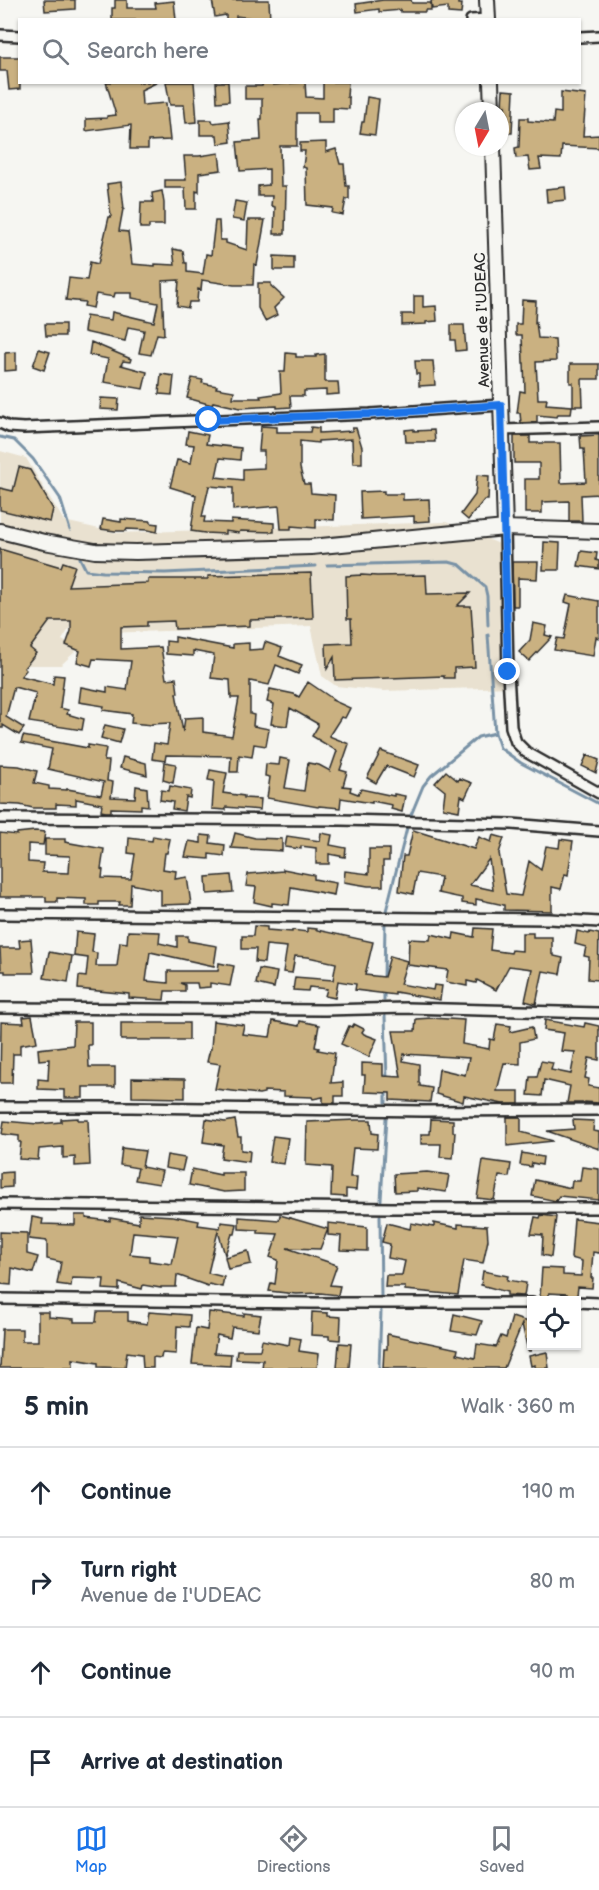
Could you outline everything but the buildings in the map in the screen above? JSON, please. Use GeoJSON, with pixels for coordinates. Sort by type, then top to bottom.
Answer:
{"type":"FeatureCollection","features":[{"type":"Feature","properties":{"kind":"main road"},"geometry":{"type":"LineString","coordinates":[[487,0],[488,18]]}},
{"type":"Feature","properties":{"kind":"main road"},"geometry":{"type":"LineString","coordinates":[[491,84],[492,102]]}},
{"type":"Feature","properties":{"kind":"main road","name":"Avenue de I'UDEAC"},"geometry":{"type":"LineString","coordinates":[[493,156],[505,528]]}},
{"type":"Feature","properties":{"kind":"main road"},"geometry":{"type":"LineString","coordinates":[[0,531],[95,551],[136,552],[312,547],[505,528],[599,531]]}},
{"type":"Feature","properties":{"kind":"street"},"geometry":{"type":"LineString","coordinates":[[0,36],[18,36]]}},
{"type":"Feature","properties":{"kind":"street"},"geometry":{"type":"LineString","coordinates":[[581,37],[599,36]]}},
{"type":"Feature","properties":{"kind":"street"},"geometry":{"type":"LineString","coordinates":[[0,423],[9,427],[24,428],[370,414],[501,405]]}},
{"type":"Feature","properties":{"kind":"street"},"geometry":{"type":"LineString","coordinates":[[502,430],[599,427]]}},
{"type":"Feature","properties":{"kind":"street"},"geometry":{"type":"LineString","coordinates":[[505,528],[508,672],[511,727],[516,742],[526,752],[599,793]]}},
{"type":"Feature","properties":{"kind":"street"},"geometry":{"type":"LineString","coordinates":[[0,818],[512,824],[599,831]]}},
{"type":"Feature","properties":{"kind":"street"},"geometry":{"type":"LineString","coordinates":[[0,914],[550,919],[599,922]]}},
{"type":"Feature","properties":{"kind":"street"},"geometry":{"type":"LineString","coordinates":[[0,1008],[325,1010],[406,1008],[599,1013]]}},
{"type":"Feature","properties":{"kind":"street"},"geometry":{"type":"LineString","coordinates":[[0,1107],[353,1109],[423,1112],[599,1110]]}},
{"type":"Feature","properties":{"kind":"street"},"geometry":{"type":"LineString","coordinates":[[0,1203],[599,1208]]}},
{"type":"Feature","properties":{"kind":"street"},"geometry":{"type":"LineString","coordinates":[[0,1299],[527,1303]]}},
{"type":"Feature","properties":{"kind":"street"},"geometry":{"type":"LineString","coordinates":[[581,1302],[599,1302]]}},
{"type":"Feature","properties":{"kind":"shaded area"},"geometry":{"type":"Polygon","coordinates":[[[0,451],[26,458],[64,521],[117,533],[446,522],[502,545],[512,687],[384,691],[336,686],[322,676],[311,626],[105,633],[71,626],[62,640],[78,649],[61,665],[26,665],[18,689],[0,686],[0,451]]]}},
{"type":"Feature","properties":{"kind":"waterway"},"geometry":{"type":"LineString","coordinates":[[0,437],[14,440],[33,459],[60,498],[70,530]]}},
{"type":"Feature","properties":{"kind":"waterway"},"geometry":{"type":"LineString","coordinates":[[80,558],[86,570],[103,572],[165,573],[316,566]]}},
{"type":"Feature","properties":{"kind":"waterway"},"geometry":{"type":"LineString","coordinates":[[327,565],[449,562],[460,565],[485,587],[488,625]]}},
{"type":"Feature","properties":{"kind":"waterway"},"geometry":{"type":"LineString","coordinates":[[488,635],[495,733],[500,748],[521,763],[599,804]]}},
{"type":"Feature","properties":{"kind":"waterway"},"geometry":{"type":"LineString","coordinates":[[411,815],[423,786],[431,776],[478,737],[495,733]]}},
{"type":"Feature","properties":{"kind":"waterway"},"geometry":{"type":"LineString","coordinates":[[386,911],[407,828]]}},
{"type":"Feature","properties":{"kind":"waterway"},"geometry":{"type":"LineString","coordinates":[[384,980],[385,923]]}},
{"type":"Feature","properties":{"kind":"waterway"},"geometry":{"type":"LineString","coordinates":[[384,990],[384,1000]]}},
{"type":"Feature","properties":{"kind":"waterway"},"geometry":{"type":"LineString","coordinates":[[385,1016],[387,1080]]}},
{"type":"Feature","properties":{"kind":"waterway"},"geometry":{"type":"LineString","coordinates":[[386,1089],[386,1102]]}},
{"type":"Feature","properties":{"kind":"waterway"},"geometry":{"type":"LineString","coordinates":[[381,1200],[386,1118]]}},
{"type":"Feature","properties":{"kind":"waterway"},"geometry":{"type":"LineString","coordinates":[[380,1216],[381,1297]]}},
{"type":"Feature","properties":{"kind":"waterway"},"geometry":{"type":"LineString","coordinates":[[379,1368],[381,1311]]}},
{"type":"Feature","properties":{"kind":"route"},"geometry":{"type":"LineString","coordinates":[[209,420],[370,414],[501,405],[508,672]]}}]}
